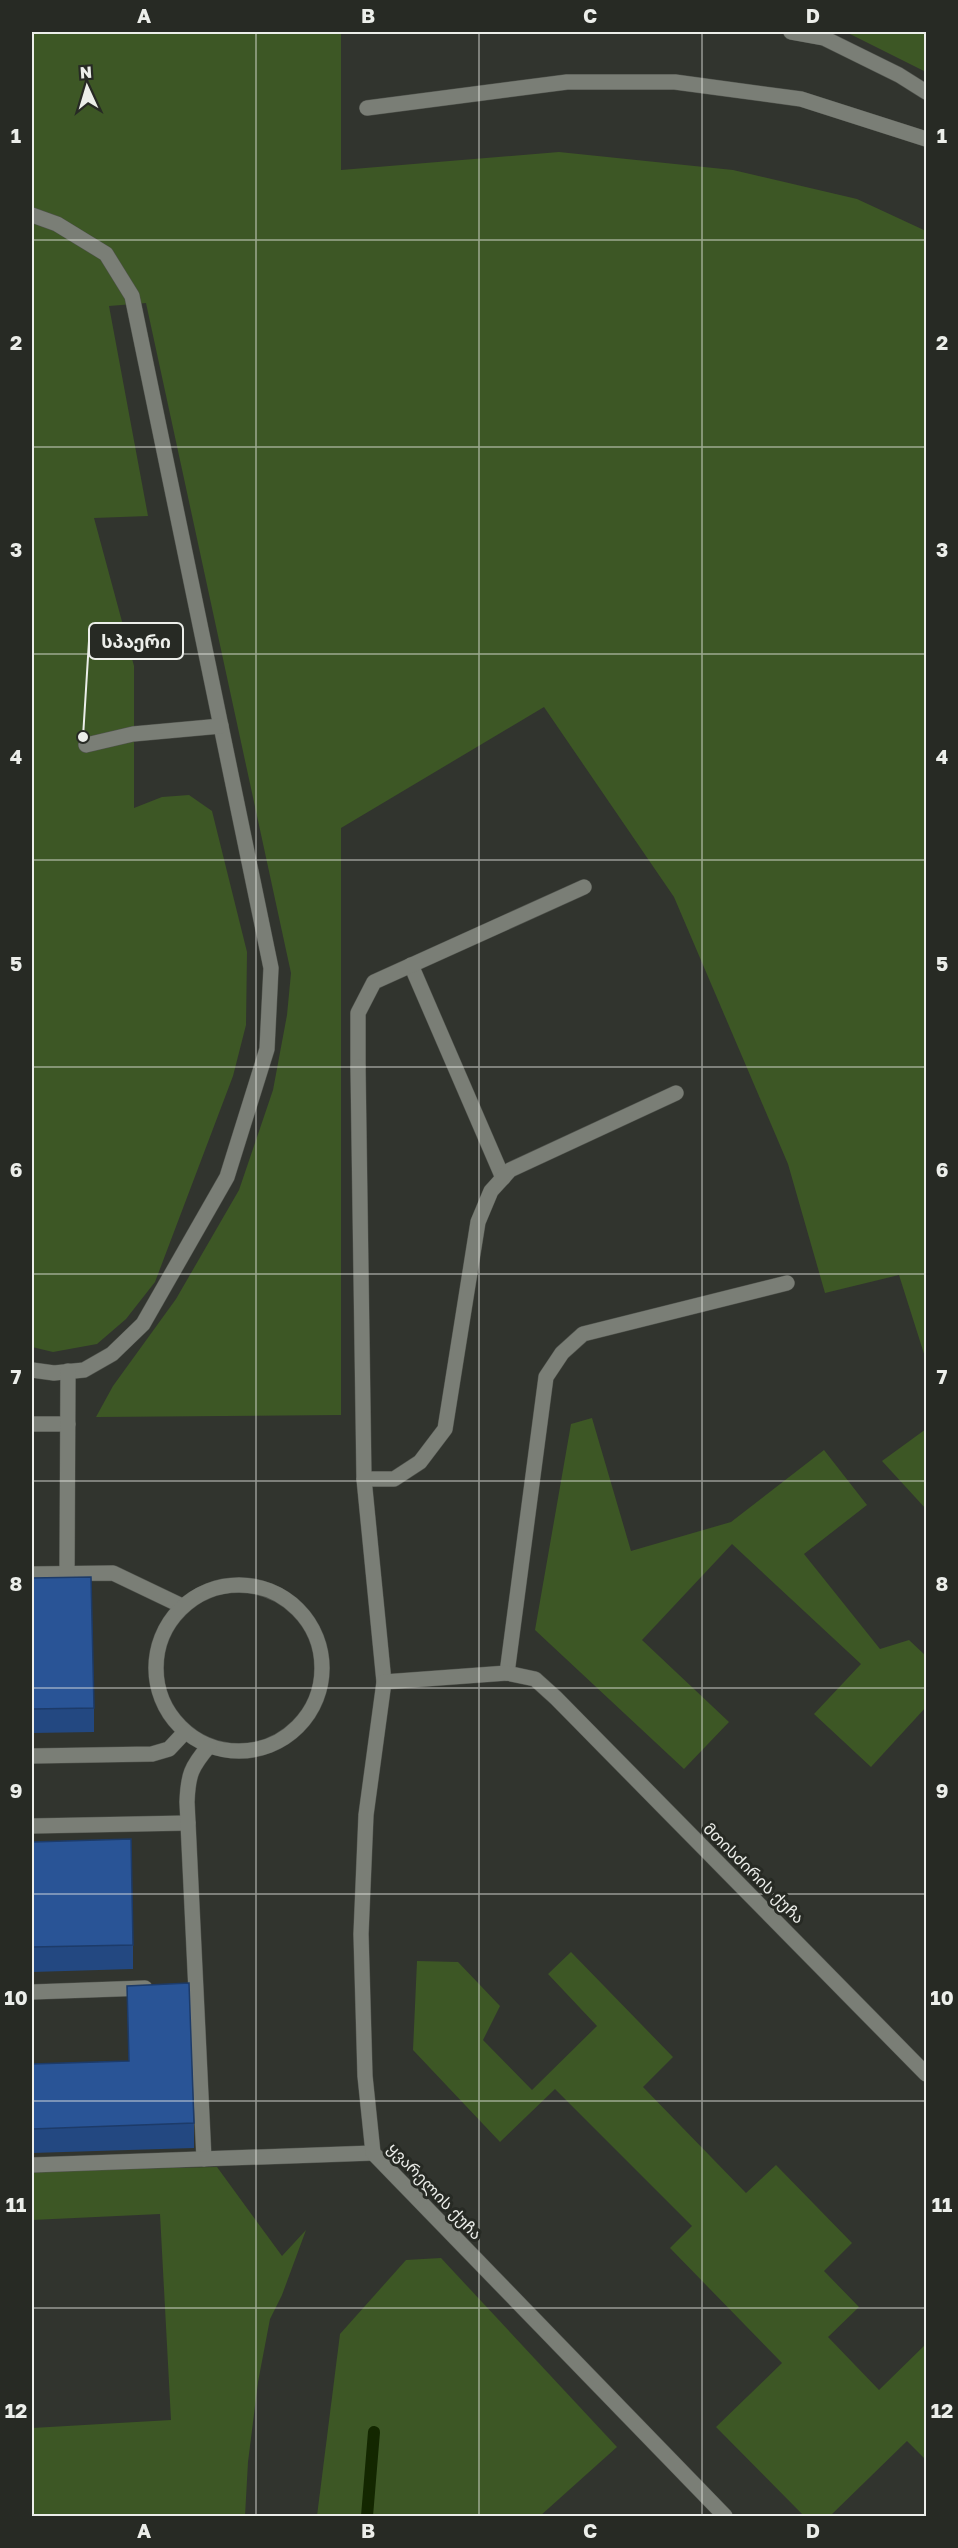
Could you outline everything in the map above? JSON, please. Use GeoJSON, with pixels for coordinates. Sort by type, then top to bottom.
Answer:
{"type":"FeatureCollection","features":[{"type":"Feature","properties":{"kind":"street"},"geometry":{"type":"LineString","coordinates":[[791,32],[824,38],[899,75],[927,92]]}},
{"type":"Feature","properties":{"kind":"street"},"geometry":{"type":"LineString","coordinates":[[367,108],[567,82],[675,82],[801,99],[927,140]]}},
{"type":"Feature","properties":{"kind":"street"},"geometry":{"type":"LineString","coordinates":[[32,215],[57,224],[106,254],[132,296],[271,968],[267,1049],[227,1177],[143,1323],[112,1354],[84,1370],[54,1373],[32,1370]]}},
{"type":"Feature","properties":{"kind":"street"},"geometry":{"type":"LineString","coordinates":[[86,745],[133,734],[221,726]]}},
{"type":"Feature","properties":{"kind":"street","name":"ყვარელის ქუჩა"},"geometry":{"type":"LineString","coordinates":[[584,887],[374,981],[358,1013],[364,1479],[384,1682],[366,1815],[361,1934],[365,2076],[373,2154],[725,2517]]}},
{"type":"Feature","properties":{"kind":"street"},"geometry":{"type":"LineString","coordinates":[[411,965],[503,1178]]}},
{"type":"Feature","properties":{"kind":"street"},"geometry":{"type":"LineString","coordinates":[[364,1479],[394,1479],[420,1462],[445,1429],[478,1222],[491,1191],[510,1170],[676,1093]]}},
{"type":"Feature","properties":{"kind":"street"},"geometry":{"type":"LineString","coordinates":[[507,1673],[546,1377],[562,1353],[583,1334],[787,1283]]}},
{"type":"Feature","properties":{"kind":"street"},"geometry":{"type":"LineString","coordinates":[[67,1574],[68,1371]]}},
{"type":"Feature","properties":{"kind":"street"},"geometry":{"type":"LineString","coordinates":[[32,1424],[68,1424]]}},
{"type":"Feature","properties":{"kind":"street"},"geometry":{"type":"LineString","coordinates":[[32,1574],[113,1573],[182,1606]]}},
{"type":"Feature","properties":{"kind":"street"},"geometry":{"type":"LineString","coordinates":[[233,1584],[260,1587],[285,1598],[305,1616],[318,1639],[323,1666],[320,1693],[307,1717],[288,1736],[264,1748],[237,1751],[209,1746],[185,1732],[167,1710],[157,1684],[156,1655],[165,1629],[182,1606],[206,1591],[233,1584]]}},
{"type":"Feature","properties":{"kind":"street","name":"მთისძირის ქუჩა"},"geometry":{"type":"LineString","coordinates":[[384,1682],[507,1673],[535,1679],[927,2074]]}},
{"type":"Feature","properties":{"kind":"street"},"geometry":{"type":"LineString","coordinates":[[32,1756],[152,1754],[169,1749],[185,1732]]}},
{"type":"Feature","properties":{"kind":"street"},"geometry":{"type":"LineString","coordinates":[[204,2159],[190,1986],[188,1779],[194,1763],[209,1746]]}},
{"type":"Feature","properties":{"kind":"street"},"geometry":{"type":"LineString","coordinates":[[32,1826],[188,1823]]}},
{"type":"Feature","properties":{"kind":"street"},"geometry":{"type":"LineString","coordinates":[[32,1992],[161,1987]]}},
{"type":"Feature","properties":{"kind":"street"},"geometry":{"type":"LineString","coordinates":[[32,2165],[373,2154]]}},
{"type":"Feature","properties":{"kind":"green space"},"geometry":{"type":"Polygon","coordinates":[[[32,32],[341,32],[341,170],[559,152],[733,170],[857,199],[926,231],[926,1360],[899,1275],[825,1293],[788,1164],[674,897],[544,707],[341,828],[341,1415],[96,1417],[113,1386],[176,1299],[239,1190],[273,1090],[287,1015],[291,973],[146,303],[109,306],[148,516],[94,518],[134,666],[134,808],[162,797],[189,795],[212,811],[247,952],[246,1025],[233,1076],[155,1282],[126,1319],[97,1344],[53,1352],[32,1347],[32,32]]]}},
{"type":"Feature","properties":{"kind":"green space"},"geometry":{"type":"Polygon","coordinates":[[[846,32],[926,32],[926,72],[846,32]]]}},
{"type":"Feature","properties":{"kind":"green space"},"geometry":{"type":"Polygon","coordinates":[[[592,1418],[631,1551],[731,1522],[824,1450],[867,1505],[804,1554],[880,1649],[909,1640],[926,1656],[926,1707],[871,1767],[814,1714],[861,1664],[732,1544],[642,1640],[729,1722],[684,1769],[535,1630],[571,1424],[592,1418]]]}},
{"type":"Feature","properties":{"kind":"green space"},"geometry":{"type":"Polygon","coordinates":[[[926,1429],[926,1509],[882,1461],[926,1429]]]}},
{"type":"Feature","properties":{"kind":"green space"},"geometry":{"type":"Polygon","coordinates":[[[571,1952],[673,2057],[643,2087],[746,2193],[776,2165],[852,2243],[824,2271],[859,2307],[828,2337],[879,2390],[926,2344],[926,2460],[907,2441],[830,2516],[804,2516],[716,2427],[782,2363],[670,2248],[692,2226],[555,2089],[500,2142],[413,2050],[417,1961],[458,1962],[500,2006],[483,2040],[532,2090],[597,2026],[548,1974],[571,1952]]]}},
{"type":"Feature","properties":{"kind":"green space"},"geometry":{"type":"Polygon","coordinates":[[[217,2167],[282,2256],[306,2230],[282,2295],[270,2319],[258,2382],[248,2462],[245,2516],[32,2516],[32,2428],[171,2420],[160,2214],[32,2220],[32,2171],[217,2167]]]}},
{"type":"Feature","properties":{"kind":"green space"},"geometry":{"type":"Polygon","coordinates":[[[441,2258],[617,2447],[540,2516],[317,2516],[340,2334],[406,2260],[441,2258]]]}},
{"type":"Feature","properties":{"kind":"building"},"geometry":{"type":"Polygon","coordinates":[[[91,1577],[94,1708],[32,1709],[32,1578],[91,1577]]]}},
{"type":"Feature","properties":{"kind":"building"},"geometry":{"type":"Polygon","coordinates":[[[131,1839],[133,1945],[32,1947],[32,1842],[131,1839]]]}},
{"type":"Feature","properties":{"kind":"building"},"geometry":{"type":"Polygon","coordinates":[[[189,1983],[194,2123],[32,2129],[32,2064],[129,2061],[127,1986],[189,1983]]]}},
{"type":"Feature","properties":{"kind":"waterway"},"geometry":{"type":"LineString","coordinates":[[367,2516],[374,2432]]}},
{"type":"Feature","properties":{"kind":"place","name":"სპაერი"},"geometry":{"type":"Point","coordinates":[83,737]}}]}
